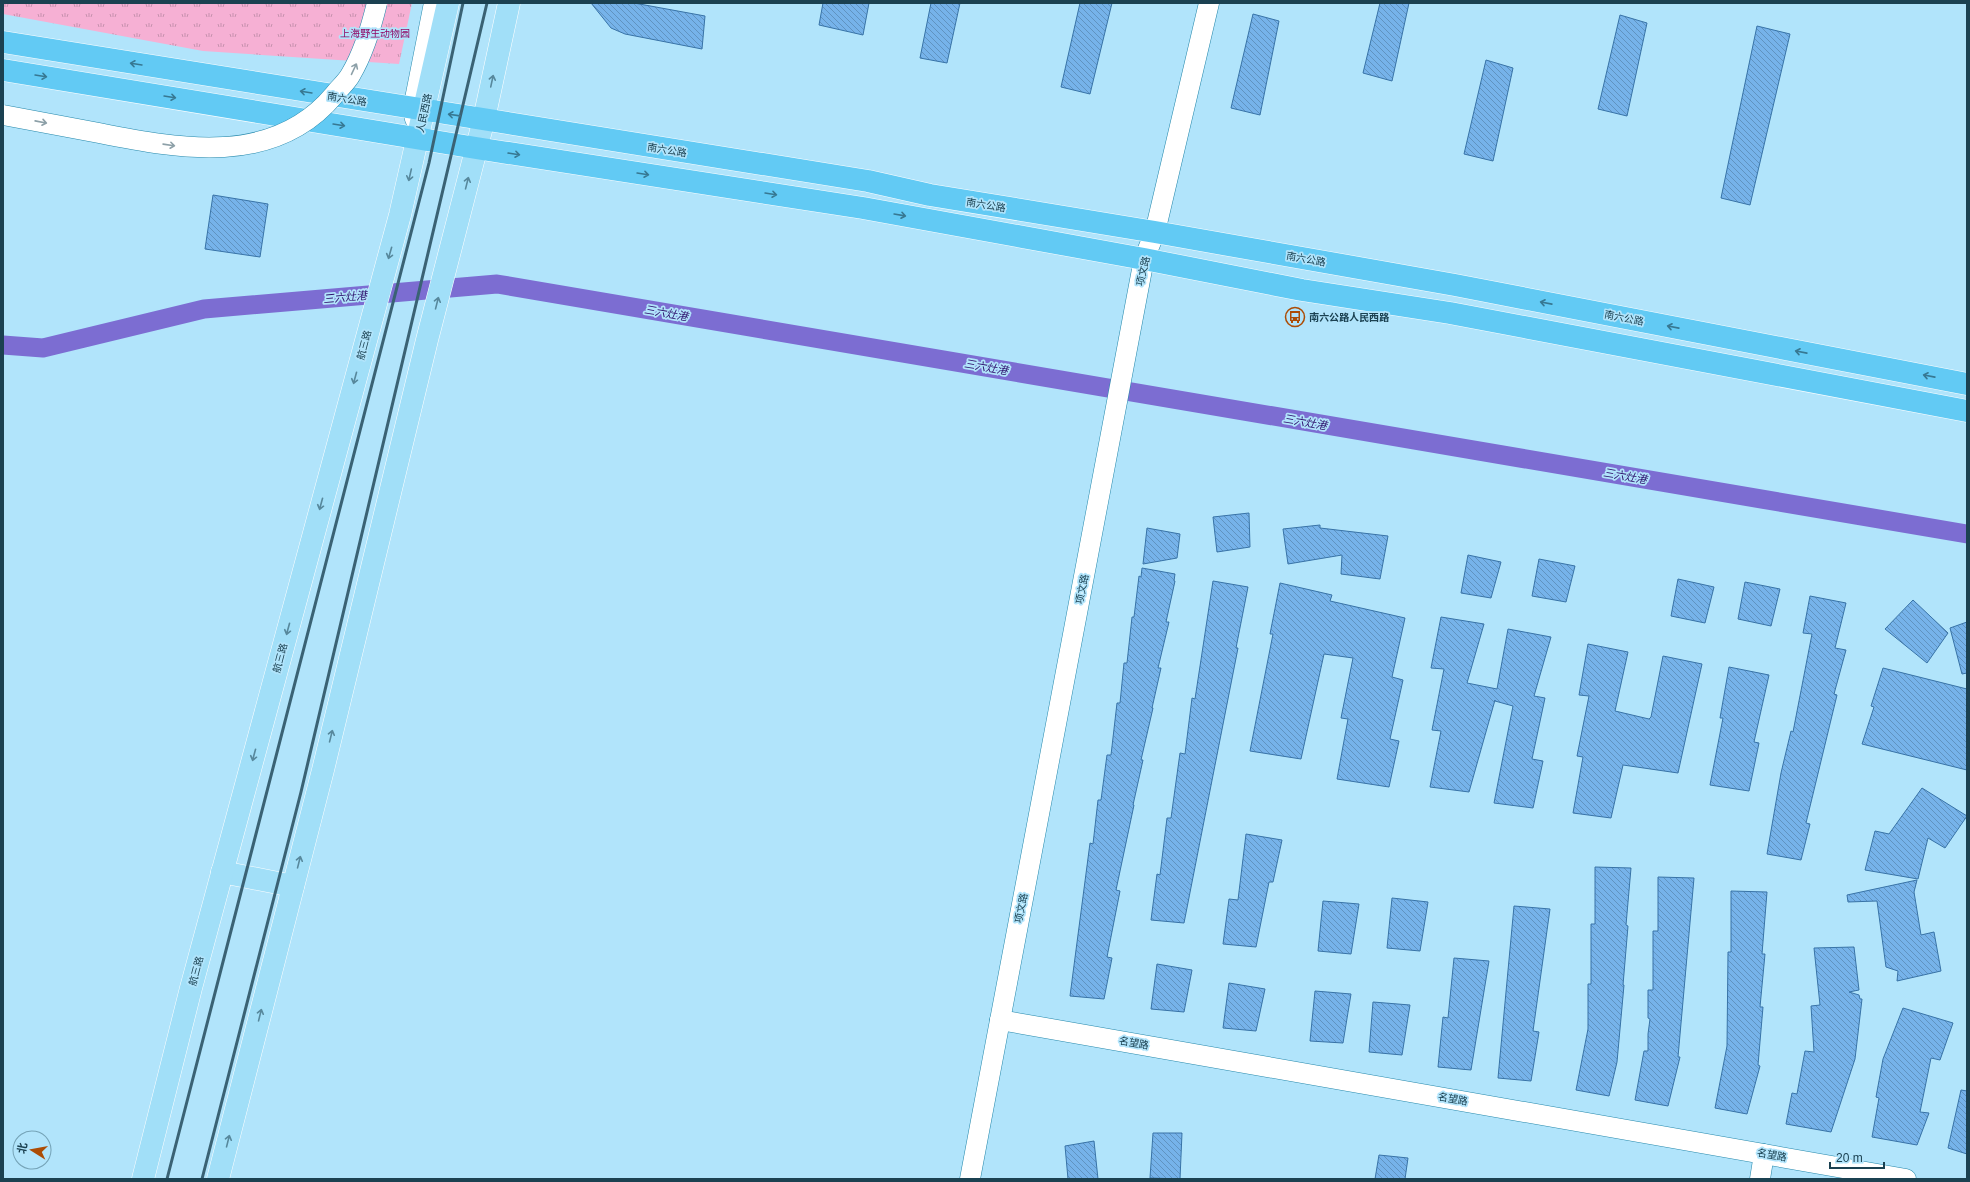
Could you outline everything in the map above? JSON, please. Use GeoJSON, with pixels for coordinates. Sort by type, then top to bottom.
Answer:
{"type":"FeatureCollection","features":[{"type":"Feature","properties":{"kind":"highway","name":"南六公路"},"geometry":{"type":"LineString","coordinates":[[3,42],[868,181],[930,195],[1155,232],[1455,285],[1967,384]]}},
{"type":"Feature","properties":{"kind":"highway"},"geometry":{"type":"LineString","coordinates":[[3,70],[476,148],[863,208],[1144,258],[1302,290],[1450,313],[1967,411]]}},
{"type":"Feature","properties":{"kind":"main road","name":"人民西路"},"geometry":{"type":"LineString","coordinates":[[419,138],[419,110],[448,3]]}},
{"type":"Feature","properties":{"kind":"main road"},"geometry":{"type":"LineString","coordinates":[[218,1179],[293,886],[457,219],[484,119],[509,3]]}},
{"type":"Feature","properties":{"kind":"main road","name":"航三路"},"geometry":{"type":"LineString","coordinates":[[143,1179],[222,872],[400,215],[419,138]]}},
{"type":"Feature","properties":{"kind":"main road"},"geometry":{"type":"LineString","coordinates":[[222,872],[293,886]]}},
{"type":"Feature","properties":{"kind":"street"},"geometry":{"type":"LineString","coordinates":[[3,115],[187,148],[236,147],[277,136],[296,128],[322,109],[351,75],[369,35],[377,3]]}},
{"type":"Feature","properties":{"kind":"street","name":"人民西路"},"geometry":{"type":"LineString","coordinates":[[419,110],[434,3]]}},
{"type":"Feature","properties":{"kind":"street","name":"项文路"},"geometry":{"type":"LineString","coordinates":[[970,1179],[1144,258],[1155,232],[1209,3]]}},
{"type":"Feature","properties":{"kind":"street","name":"名望路"},"geometry":{"type":"LineString","coordinates":[[1000,1020],[1906,1179]]}},
{"type":"Feature","properties":{"kind":"street"},"geometry":{"type":"LineString","coordinates":[[1760,1179],[1764,1154]]}},
{"type":"Feature","properties":{"kind":"green space","name":"上海野生动物园"},"geometry":{"type":"Polygon","coordinates":[[[3,3],[412,3],[399,64],[203,51],[3,14],[3,3]]]}},
{"type":"Feature","properties":{"kind":"building"},"geometry":{"type":"Polygon","coordinates":[[[591,3],[634,3],[705,16],[702,49],[625,34],[611,28],[591,3]]]}},
{"type":"Feature","properties":{"kind":"building"},"geometry":{"type":"Polygon","coordinates":[[[823,3],[869,3],[863,35],[819,25],[823,3]]]}},
{"type":"Feature","properties":{"kind":"building"},"geometry":{"type":"Polygon","coordinates":[[[931,3],[960,3],[947,63],[920,58],[931,3]]]}},
{"type":"Feature","properties":{"kind":"building"},"geometry":{"type":"Polygon","coordinates":[[[1080,3],[1112,3],[1090,94],[1061,87],[1080,3]]]}},
{"type":"Feature","properties":{"kind":"building"},"geometry":{"type":"Polygon","coordinates":[[[1380,3],[1409,3],[1392,81],[1363,73],[1380,3]]]}},
{"type":"Feature","properties":{"kind":"building"},"geometry":{"type":"Polygon","coordinates":[[[1253,14],[1279,21],[1260,115],[1231,108],[1253,14]]]}},
{"type":"Feature","properties":{"kind":"building"},"geometry":{"type":"Polygon","coordinates":[[[1620,15],[1647,23],[1627,116],[1598,109],[1620,15]]]}},
{"type":"Feature","properties":{"kind":"building"},"geometry":{"type":"Polygon","coordinates":[[[1757,26],[1790,34],[1750,205],[1721,198],[1757,26]]]}},
{"type":"Feature","properties":{"kind":"building"},"geometry":{"type":"Polygon","coordinates":[[[1486,60],[1513,68],[1493,161],[1464,154],[1486,60]]]}},
{"type":"Feature","properties":{"kind":"building"},"geometry":{"type":"Polygon","coordinates":[[[213,195],[268,204],[260,257],[205,249],[213,195]]]}},
{"type":"Feature","properties":{"kind":"building"},"geometry":{"type":"Polygon","coordinates":[[[1249,513],[1250,547],[1217,552],[1213,517],[1249,513]]]}},
{"type":"Feature","properties":{"kind":"building"},"geometry":{"type":"Polygon","coordinates":[[[1320,525],[1320,528],[1388,536],[1380,579],[1341,574],[1342,555],[1288,564],[1283,529],[1320,525]]]}},
{"type":"Feature","properties":{"kind":"building"},"geometry":{"type":"Polygon","coordinates":[[[1147,528],[1180,534],[1177,558],[1143,564],[1147,528]]]}},
{"type":"Feature","properties":{"kind":"building"},"geometry":{"type":"Polygon","coordinates":[[[1468,555],[1501,562],[1491,598],[1461,593],[1468,555]]]}},
{"type":"Feature","properties":{"kind":"building"},"geometry":{"type":"Polygon","coordinates":[[[1539,559],[1575,566],[1566,602],[1532,596],[1539,559]]]}},
{"type":"Feature","properties":{"kind":"building"},"geometry":{"type":"Polygon","coordinates":[[[1142,568],[1175,574],[1175,581],[1166,622],[1169,622],[1158,668],[1161,668],[1141,760],[1143,760],[1116,890],[1120,891],[1107,957],[1112,958],[1104,999],[1070,996],[1090,843],[1093,844],[1098,800],[1101,800],[1107,755],[1111,755],[1117,703],[1120,703],[1124,663],[1127,663],[1132,617],[1134,617],[1139,576],[1141,577],[1142,568]]]}},
{"type":"Feature","properties":{"kind":"building"},"geometry":{"type":"Polygon","coordinates":[[[1678,579],[1714,587],[1705,623],[1671,616],[1678,579]]]}},
{"type":"Feature","properties":{"kind":"building"},"geometry":{"type":"Polygon","coordinates":[[[1213,581],[1248,587],[1236,648],[1238,648],[1184,923],[1151,920],[1157,874],[1160,875],[1167,818],[1171,818],[1180,753],[1185,754],[1192,698],[1195,699],[1213,581]]]}},
{"type":"Feature","properties":{"kind":"building"},"geometry":{"type":"Polygon","coordinates":[[[1745,582],[1780,589],[1771,626],[1738,619],[1745,582]]]}},
{"type":"Feature","properties":{"kind":"building"},"geometry":{"type":"Polygon","coordinates":[[[1280,583],[1332,595],[1330,601],[1405,618],[1392,677],[1403,680],[1390,739],[1399,741],[1389,787],[1337,779],[1348,719],[1341,718],[1353,658],[1324,654],[1301,759],[1250,751],[1273,634],[1270,634],[1280,583]]]}},
{"type":"Feature","properties":{"kind":"building"},"geometry":{"type":"Polygon","coordinates":[[[1810,596],[1846,603],[1835,648],[1846,650],[1834,694],[1837,695],[1806,823],[1810,824],[1801,860],[1767,854],[1781,773],[1791,731],[1793,732],[1812,634],[1803,633],[1810,596]]]}},
{"type":"Feature","properties":{"kind":"building"},"geometry":{"type":"Polygon","coordinates":[[[1913,600],[1948,633],[1927,663],[1885,629],[1913,600]]]}},
{"type":"Feature","properties":{"kind":"building"},"geometry":{"type":"Polygon","coordinates":[[[1441,617],[1484,624],[1467,683],[1497,689],[1508,629],[1551,637],[1534,696],[1545,698],[1532,759],[1543,761],[1533,808],[1494,803],[1513,706],[1495,700],[1469,792],[1430,787],[1441,731],[1432,730],[1444,669],[1431,668],[1441,617]]]}},
{"type":"Feature","properties":{"kind":"building"},"geometry":{"type":"Polygon","coordinates":[[[1967,622],[1967,673],[1962,674],[1950,628],[1967,622]]]}},
{"type":"Feature","properties":{"kind":"building"},"geometry":{"type":"Polygon","coordinates":[[[1588,644],[1628,652],[1615,711],[1649,719],[1651,717],[1663,656],[1702,664],[1678,773],[1623,765],[1611,818],[1573,813],[1583,757],[1577,756],[1589,696],[1579,695],[1588,644]]]}},
{"type":"Feature","properties":{"kind":"building"},"geometry":{"type":"Polygon","coordinates":[[[1729,667],[1769,675],[1754,742],[1759,743],[1749,791],[1710,785],[1723,718],[1720,718],[1729,667]]]}},
{"type":"Feature","properties":{"kind":"building"},"geometry":{"type":"Polygon","coordinates":[[[1883,668],[1967,689],[1967,770],[1862,744],[1874,707],[1871,706],[1883,668]]]}},
{"type":"Feature","properties":{"kind":"building"},"geometry":{"type":"Polygon","coordinates":[[[1922,788],[1967,816],[1945,848],[1928,838],[1918,879],[1865,870],[1875,831],[1889,834],[1922,788]]]}},
{"type":"Feature","properties":{"kind":"building"},"geometry":{"type":"Polygon","coordinates":[[[1246,834],[1282,840],[1273,882],[1269,882],[1256,947],[1223,944],[1229,899],[1238,900],[1246,834]]]}},
{"type":"Feature","properties":{"kind":"building"},"geometry":{"type":"Polygon","coordinates":[[[1595,867],[1631,868],[1626,925],[1628,926],[1624,985],[1617,1062],[1609,1096],[1576,1090],[1588,1029],[1588,984],[1591,984],[1591,924],[1595,924],[1595,867]]]}},
{"type":"Feature","properties":{"kind":"building"},"geometry":{"type":"Polygon","coordinates":[[[1658,877],[1694,878],[1678,1057],[1680,1057],[1668,1106],[1635,1100],[1644,1051],[1648,1051],[1650,1019],[1648,1018],[1648,990],[1653,990],[1653,931],[1658,931],[1658,877]]]}},
{"type":"Feature","properties":{"kind":"building"},"geometry":{"type":"Polygon","coordinates":[[[1917,880],[1914,892],[1921,935],[1934,932],[1941,971],[1897,981],[1898,971],[1886,967],[1877,901],[1848,902],[1847,895],[1917,880]]]}},
{"type":"Feature","properties":{"kind":"building"},"geometry":{"type":"Polygon","coordinates":[[[1731,891],[1767,892],[1762,954],[1765,954],[1760,1007],[1763,1007],[1758,1065],[1760,1066],[1747,1114],[1715,1108],[1727,1046],[1728,952],[1731,952],[1731,891]]]}},
{"type":"Feature","properties":{"kind":"building"},"geometry":{"type":"Polygon","coordinates":[[[1392,898],[1428,902],[1420,951],[1387,948],[1392,898]]]}},
{"type":"Feature","properties":{"kind":"building"},"geometry":{"type":"Polygon","coordinates":[[[1323,901],[1359,904],[1351,954],[1318,951],[1323,901]]]}},
{"type":"Feature","properties":{"kind":"building"},"geometry":{"type":"Polygon","coordinates":[[[1514,906],[1550,909],[1533,1031],[1539,1032],[1531,1081],[1498,1078],[1514,906]]]}},
{"type":"Feature","properties":{"kind":"building"},"geometry":{"type":"Polygon","coordinates":[[[1854,947],[1859,990],[1849,992],[1859,995],[1860,999],[1862,999],[1855,1059],[1831,1132],[1786,1124],[1792,1093],[1797,1094],[1805,1051],[1814,1052],[1811,1006],[1820,1005],[1814,948],[1854,947]]]}},
{"type":"Feature","properties":{"kind":"building"},"geometry":{"type":"Polygon","coordinates":[[[1454,958],[1489,961],[1471,1070],[1438,1067],[1443,1017],[1448,1018],[1454,958]]]}},
{"type":"Feature","properties":{"kind":"building"},"geometry":{"type":"Polygon","coordinates":[[[1157,964],[1192,970],[1184,1012],[1151,1009],[1157,964]]]}},
{"type":"Feature","properties":{"kind":"building"},"geometry":{"type":"Polygon","coordinates":[[[1229,983],[1265,989],[1256,1031],[1223,1028],[1229,983]]]}},
{"type":"Feature","properties":{"kind":"building"},"geometry":{"type":"Polygon","coordinates":[[[1315,991],[1351,994],[1343,1043],[1310,1041],[1315,991]]]}},
{"type":"Feature","properties":{"kind":"building"},"geometry":{"type":"Polygon","coordinates":[[[1373,1002],[1410,1005],[1402,1055],[1369,1052],[1373,1002]]]}},
{"type":"Feature","properties":{"kind":"building"},"geometry":{"type":"Polygon","coordinates":[[[1903,1008],[1953,1023],[1940,1060],[1931,1058],[1920,1112],[1929,1113],[1917,1145],[1872,1137],[1879,1098],[1876,1097],[1883,1059],[1903,1008]]]}},
{"type":"Feature","properties":{"kind":"building"},"geometry":{"type":"Polygon","coordinates":[[[1961,1090],[1967,1091],[1967,1154],[1948,1148],[1961,1090]]]}},
{"type":"Feature","properties":{"kind":"building"},"geometry":{"type":"Polygon","coordinates":[[[1153,1133],[1182,1133],[1180,1179],[1150,1178],[1153,1133]]]}},
{"type":"Feature","properties":{"kind":"building"},"geometry":{"type":"Polygon","coordinates":[[[1094,1141],[1098,1179],[1068,1179],[1065,1146],[1094,1141]]]}},
{"type":"Feature","properties":{"kind":"building"},"geometry":{"type":"Polygon","coordinates":[[[1379,1155],[1408,1158],[1405,1179],[1375,1179],[1379,1155]]]}},
{"type":"Feature","properties":{"kind":"waterway","name":"三六灶港"},"geometry":{"type":"LineString","coordinates":[[3,345],[43,348],[204,309],[497,284],[1967,534]]}},
{"type":"Feature","properties":{"kind":"railway"},"geometry":{"type":"LineString","coordinates":[[167,1179],[429,163],[463,3]]}},
{"type":"Feature","properties":{"kind":"railway"},"geometry":{"type":"LineString","coordinates":[[202,1179],[301,792],[487,3]]}},
{"type":"Feature","properties":{"kind":"place","name":"南六公路人民西路"},"geometry":{"type":"Point","coordinates":[1295,317]}}]}
